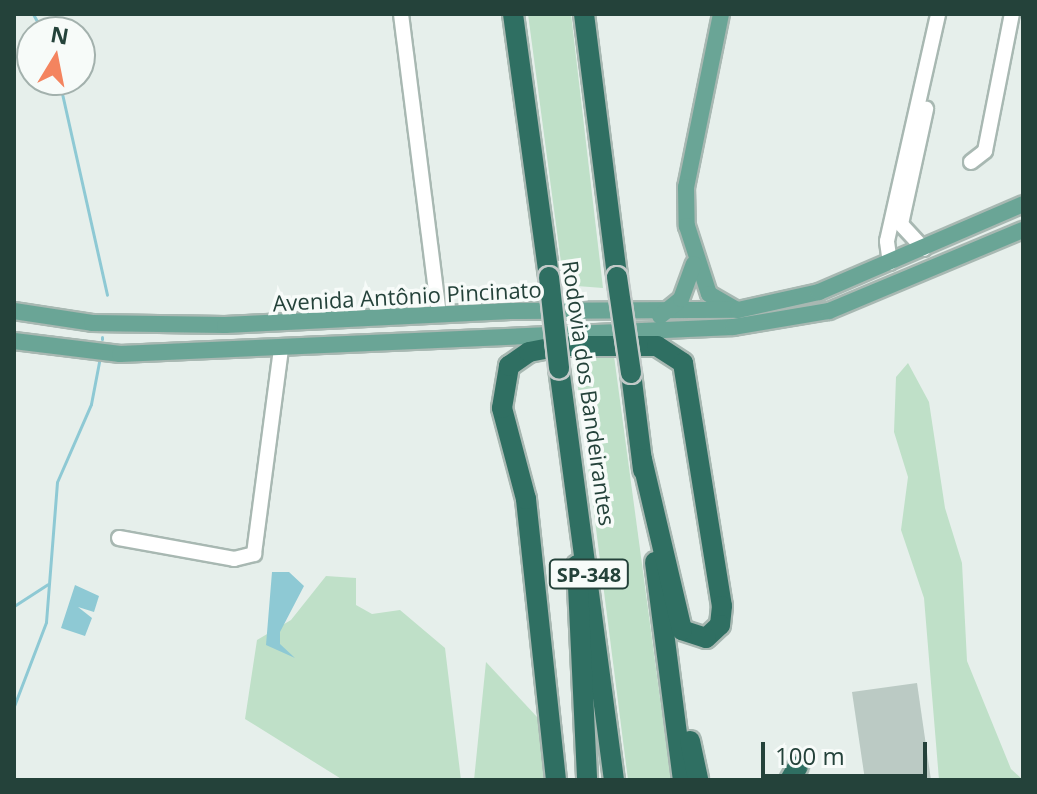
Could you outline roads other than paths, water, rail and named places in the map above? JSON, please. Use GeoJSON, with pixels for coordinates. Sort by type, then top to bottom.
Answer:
{"type":"FeatureCollection","features":[{"type":"Feature","properties":{"kind":"highway","name":"Rodovia dos Bandeirantes"},"geometry":{"type":"LineString","coordinates":[[513,14],[559,368],[579,489],[614,780]]}},
{"type":"Feature","properties":{"kind":"highway","name":"Rodovia dos Bandeirantes"},"geometry":{"type":"LineString","coordinates":[[584,14],[683,780]]}},
{"type":"Feature","properties":{"kind":"highway"},"geometry":{"type":"LineString","coordinates":[[556,780],[526,499],[502,408],[509,366],[529,352],[561,346],[657,346],[683,363],[722,606],[718,629],[706,638],[682,630],[642,459]]}},
{"type":"Feature","properties":{"kind":"highway"},"geometry":{"type":"LineString","coordinates":[[579,489],[587,780]]}},
{"type":"Feature","properties":{"kind":"highway"},"geometry":{"type":"LineString","coordinates":[[668,669],[698,780]]}},
{"type":"Feature","properties":{"kind":"main road"},"geometry":{"type":"LineString","coordinates":[[721,14],[686,187],[694,264],[716,302],[738,310]]}},
{"type":"Feature","properties":{"kind":"main road","name":"Avenida Antônio Pincinato"},"geometry":{"type":"LineString","coordinates":[[14,311],[92,323],[225,325],[439,313],[660,316],[738,310],[819,292],[1023,204]]}},
{"type":"Feature","properties":{"kind":"main road","name":"Avenida Antônio Pincinato"},"geometry":{"type":"LineString","coordinates":[[14,341],[144,353],[733,327],[829,311],[930,273],[1023,230]]}},
{"type":"Feature","properties":{"kind":"main road"},"geometry":{"type":"LineString","coordinates":[[890,263],[930,273]]}},
{"type":"Feature","properties":{"kind":"main road"},"geometry":{"type":"LineString","coordinates":[[660,316],[681,299],[694,264]]}},
{"type":"Feature","properties":{"kind":"main road"},"geometry":{"type":"LineString","coordinates":[[260,324],[281,348]]}},
{"type":"Feature","properties":{"kind":"main road"},"geometry":{"type":"LineString","coordinates":[[144,353],[149,334],[225,325]]}},
{"type":"Feature","properties":{"kind":"street"},"geometry":{"type":"LineString","coordinates":[[401,14],[439,313]]}},
{"type":"Feature","properties":{"kind":"street"},"geometry":{"type":"LineString","coordinates":[[890,263],[887,241],[938,14]]}},
{"type":"Feature","properties":{"kind":"street"},"geometry":{"type":"LineString","coordinates":[[924,249],[901,224],[947,14]]}},
{"type":"Feature","properties":{"kind":"street"},"geometry":{"type":"LineString","coordinates":[[971,162],[985,151],[1012,14]]}},
{"type":"Feature","properties":{"kind":"street"},"geometry":{"type":"LineString","coordinates":[[119,538],[234,559],[254,554],[281,348]]}},
{"type":"Feature","properties":{"kind":"water"},"geometry":{"type":"Polygon","coordinates":[[[272,572],[289,572],[304,586],[280,632],[280,644],[295,658],[266,645],[272,572]]]}},
{"type":"Feature","properties":{"kind":"water"},"geometry":{"type":"Polygon","coordinates":[[[75,585],[99,596],[94,612],[78,607],[92,618],[85,636],[61,628],[75,585]]]}},
{"type":"Feature","properties":{"kind":"waterway"},"geometry":{"type":"LineString","coordinates":[[63,96],[107,295]]}},
{"type":"Feature","properties":{"kind":"waterway"},"geometry":{"type":"LineString","coordinates":[[14,706],[46,622],[57,482],[91,404],[99,362]]}},
{"type":"Feature","properties":{"kind":"waterway"},"geometry":{"type":"LineString","coordinates":[[14,606],[48,584]]}}]}
